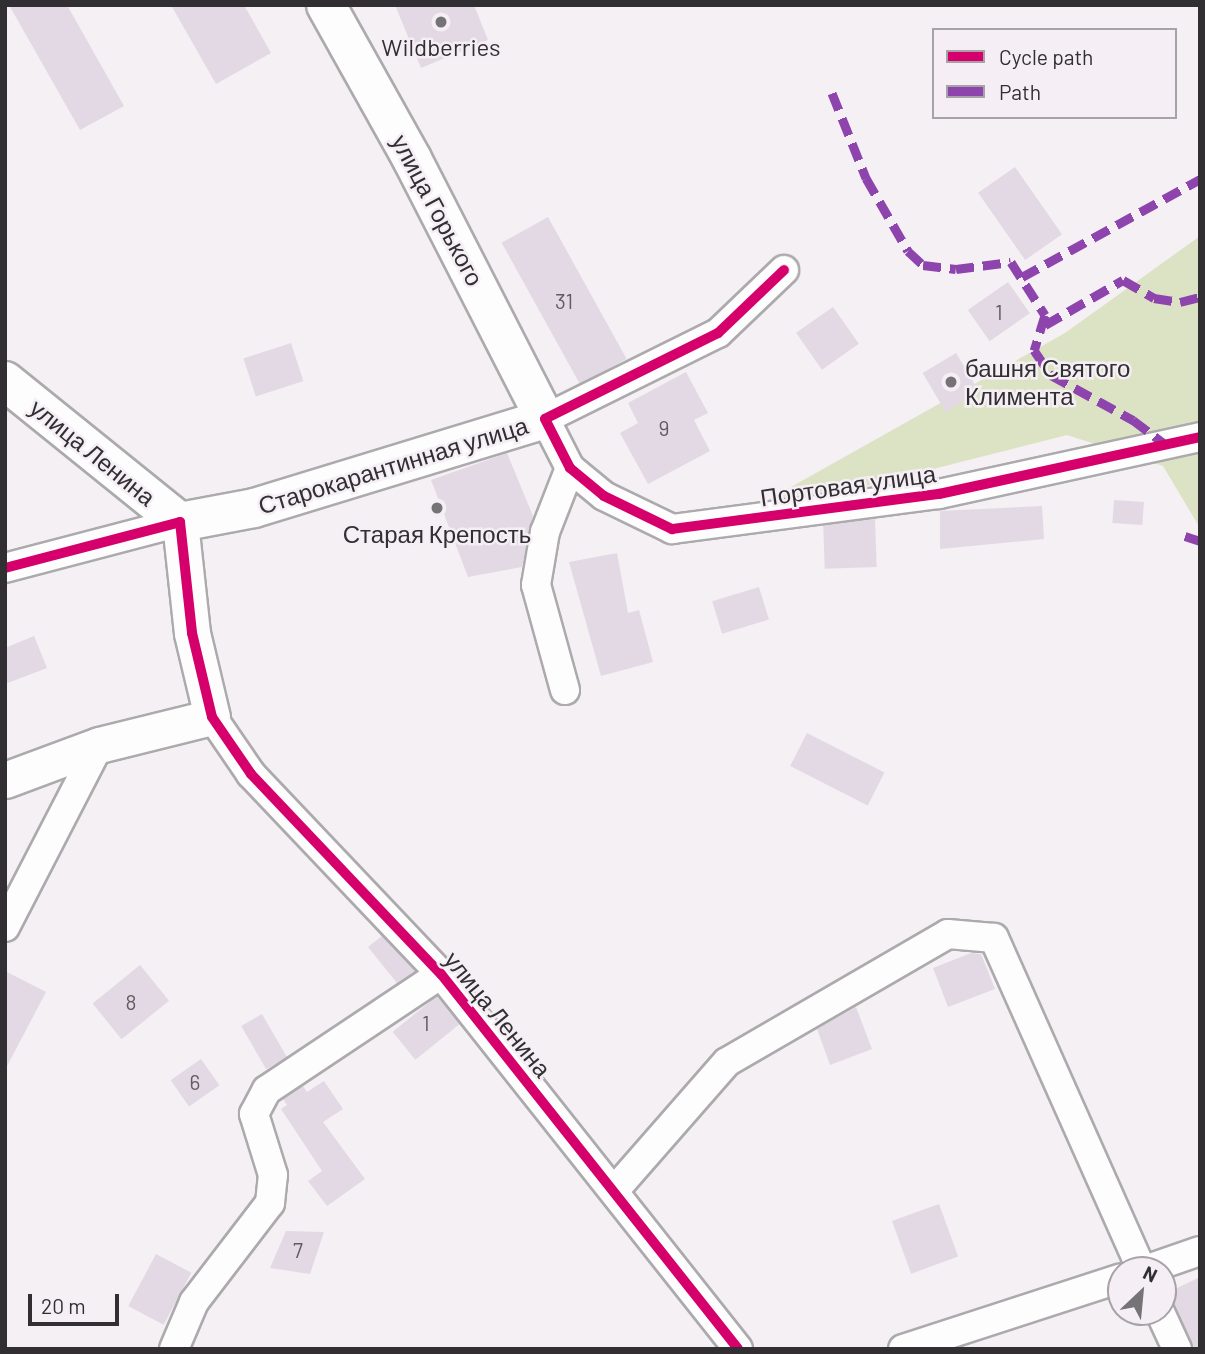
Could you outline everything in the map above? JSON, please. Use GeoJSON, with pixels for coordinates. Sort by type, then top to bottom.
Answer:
{"type":"FeatureCollection","features":[{"type":"Feature","properties":{"kind":"main road","name":"улица Горького"},"geometry":{"type":"LineString","coordinates":[[326,5],[412,159],[545,419]]}},
{"type":"Feature","properties":{"kind":"main road","name":"улица Ленина"},"geometry":{"type":"LineString","coordinates":[[5,382],[180,522]]}},
{"type":"Feature","properties":{"kind":"main road","name":"Старокарантинная улица"},"geometry":{"type":"LineString","coordinates":[[180,522],[254,508],[545,419]]}},
{"type":"Feature","properties":{"kind":"street","name":"Старокарантинная улица"},"geometry":{"type":"LineString","coordinates":[[545,419],[718,333],[784,270]]}},
{"type":"Feature","properties":{"kind":"street","name":"Портовая улица"},"geometry":{"type":"LineString","coordinates":[[545,419],[570,468],[604,496],[672,529],[939,494],[1200,437]]}},
{"type":"Feature","properties":{"kind":"street"},"geometry":{"type":"LineString","coordinates":[[565,690],[536,585],[545,532],[570,468]]}},
{"type":"Feature","properties":{"kind":"street","name":"Старокарантинная улица"},"geometry":{"type":"LineString","coordinates":[[5,568],[180,522]]}},
{"type":"Feature","properties":{"kind":"street"},"geometry":{"type":"LineString","coordinates":[[5,780],[99,745],[212,717],[192,633],[180,522]]}},
{"type":"Feature","properties":{"kind":"street","name":"улица Ленина"},"geometry":{"type":"LineString","coordinates":[[212,717],[259,784],[441,974],[738,1349]]}},
{"type":"Feature","properties":{"kind":"street"},"geometry":{"type":"LineString","coordinates":[[5,927],[99,745]]}},
{"type":"Feature","properties":{"kind":"street"},"geometry":{"type":"LineString","coordinates":[[614,1191],[727,1062],[948,934],[994,938],[1137,1256]]}},
{"type":"Feature","properties":{"kind":"street"},"geometry":{"type":"LineString","coordinates":[[174,1349],[194,1302],[270,1203],[274,1175],[254,1114],[267,1090],[441,974]]}},
{"type":"Feature","properties":{"kind":"street"},"geometry":{"type":"LineString","coordinates":[[1177,1259],[1200,1251]]}},
{"type":"Feature","properties":{"kind":"street"},"geometry":{"type":"LineString","coordinates":[[917,1346],[1107,1283]]}},
{"type":"Feature","properties":{"kind":"street"},"geometry":{"type":"LineString","coordinates":[[1166,1326],[1177,1349]]}},
{"type":"Feature","properties":{"kind":"green space"},"geometry":{"type":"Polygon","coordinates":[[[1200,236],[1200,528],[1163,466],[1067,435],[732,520],[1065,333],[1200,236]]]}},
{"type":"Feature","properties":{"kind":"building"},"geometry":{"type":"Polygon","coordinates":[[[9,5],[67,5],[124,106],[80,130],[9,5]]]}},
{"type":"Feature","properties":{"kind":"building"},"geometry":{"type":"Polygon","coordinates":[[[171,5],[244,5],[271,53],[216,84],[171,5]]]}},
{"type":"Feature","properties":{"kind":"building","name":"Wildberries"},"geometry":{"type":"Polygon","coordinates":[[[395,5],[474,5],[488,40],[421,68],[395,5]]]}},
{"type":"Feature","properties":{"kind":"building"},"geometry":{"type":"Polygon","coordinates":[[[1015,167],[1062,234],[1025,260],[978,193],[1015,167]]]}},
{"type":"Feature","properties":{"kind":"building"},"geometry":{"type":"Polygon","coordinates":[[[548,217],[627,359],[580,384],[502,243],[548,217]]]}},
{"type":"Feature","properties":{"kind":"building"},"geometry":{"type":"Polygon","coordinates":[[[1008,282],[1030,313],[990,341],[968,310],[1008,282]]]}},
{"type":"Feature","properties":{"kind":"building"},"geometry":{"type":"Polygon","coordinates":[[[833,307],[859,344],[822,370],[796,333],[833,307]]]}},
{"type":"Feature","properties":{"kind":"building"},"geometry":{"type":"Polygon","coordinates":[[[291,343],[303,381],[256,396],[243,358],[291,343]]]}},
{"type":"Feature","properties":{"kind":"building","name":"башня Святого Климента"},"geometry":{"type":"Polygon","coordinates":[[[956,353],[979,392],[946,412],[923,373],[956,353]]]}},
{"type":"Feature","properties":{"kind":"building"},"geometry":{"type":"Polygon","coordinates":[[[686,372],[708,413],[694,420],[710,451],[648,484],[620,433],[638,423],[628,403],[686,372]]]}},
{"type":"Feature","properties":{"kind":"building"},"geometry":{"type":"Polygon","coordinates":[[[507,453],[533,516],[522,567],[468,577],[431,480],[507,453]]]}},
{"type":"Feature","properties":{"kind":"building"},"geometry":{"type":"Polygon","coordinates":[[[1114,500],[1144,502],[1142,525],[1112,523],[1114,500]]]}},
{"type":"Feature","properties":{"kind":"building"},"geometry":{"type":"Polygon","coordinates":[[[1042,506],[1044,539],[940,549],[940,511],[1042,506]]]}},
{"type":"Feature","properties":{"kind":"building"},"geometry":{"type":"Polygon","coordinates":[[[875,519],[877,567],[825,569],[823,521],[875,519]]]}},
{"type":"Feature","properties":{"kind":"building"},"geometry":{"type":"Polygon","coordinates":[[[617,553],[628,613],[639,610],[653,662],[601,676],[569,562],[617,553]]]}},
{"type":"Feature","properties":{"kind":"building"},"geometry":{"type":"Polygon","coordinates":[[[759,587],[769,620],[722,634],[712,601],[759,587]]]}},
{"type":"Feature","properties":{"kind":"building"},"geometry":{"type":"Polygon","coordinates":[[[34,636],[47,668],[5,684],[5,648],[34,636]]]}},
{"type":"Feature","properties":{"kind":"building"},"geometry":{"type":"Polygon","coordinates":[[[807,733],[885,772],[868,805],[790,766],[807,733]]]}},
{"type":"Feature","properties":{"kind":"building"},"geometry":{"type":"Polygon","coordinates":[[[382,936],[415,971],[397,983],[368,947],[382,936]]]}},
{"type":"Feature","properties":{"kind":"building"},"geometry":{"type":"Polygon","coordinates":[[[971,953],[981,954],[995,989],[948,1007],[933,968],[971,953]]]}},
{"type":"Feature","properties":{"kind":"building"},"geometry":{"type":"Polygon","coordinates":[[[140,965],[169,1001],[122,1039],[93,1003],[140,965]]]}},
{"type":"Feature","properties":{"kind":"building"},"geometry":{"type":"Polygon","coordinates":[[[5,971],[46,992],[5,1070],[5,971]]]}},
{"type":"Feature","properties":{"kind":"building"},"geometry":{"type":"Polygon","coordinates":[[[437,996],[460,1024],[415,1060],[393,1032],[437,996]]]}},
{"type":"Feature","properties":{"kind":"building"},"geometry":{"type":"Polygon","coordinates":[[[856,1007],[872,1049],[830,1065],[817,1029],[856,1007]]]}},
{"type":"Feature","properties":{"kind":"building"},"geometry":{"type":"Polygon","coordinates":[[[262,1014],[287,1057],[266,1069],[241,1026],[262,1014]]]}},
{"type":"Feature","properties":{"kind":"building"},"geometry":{"type":"Polygon","coordinates":[[[201,1059],[219,1085],[189,1106],[171,1080],[201,1059]]]}},
{"type":"Feature","properties":{"kind":"building"},"geometry":{"type":"Polygon","coordinates":[[[324,1081],[343,1109],[323,1122],[365,1179],[327,1206],[308,1181],[322,1171],[281,1109],[287,1105],[283,1099],[303,1086],[307,1092],[324,1081]]]}},
{"type":"Feature","properties":{"kind":"building"},"geometry":{"type":"Polygon","coordinates":[[[939,1204],[958,1257],[911,1274],[892,1221],[939,1204]]]}},
{"type":"Feature","properties":{"kind":"building"},"geometry":{"type":"Polygon","coordinates":[[[286,1231],[324,1232],[310,1274],[270,1268],[286,1231]]]}},
{"type":"Feature","properties":{"kind":"building"},"geometry":{"type":"Polygon","coordinates":[[[156,1254],[191,1273],[164,1325],[128,1306],[156,1254]]]}},
{"type":"Feature","properties":{"kind":"building"},"geometry":{"type":"Polygon","coordinates":[[[1200,1277],[1200,1349],[1195,1349],[1177,1310],[1177,1288],[1200,1277]]]}},
{"type":"Feature","properties":{"kind":"marked path"},"geometry":{"type":"LineString","coordinates":[[832,93],[866,178],[908,251],[923,265],[956,269],[1011,262],[1045,315],[1034,350],[1051,375],[1133,420],[1163,443]]}},
{"type":"Feature","properties":{"kind":"marked path"},"geometry":{"type":"LineString","coordinates":[[1022,277],[1200,179]]}},
{"type":"Feature","properties":{"kind":"marked path"},"geometry":{"type":"LineString","coordinates":[[1045,325],[1123,280],[1154,298],[1180,302],[1200,297]]}},
{"type":"Feature","properties":{"kind":"marked path"},"geometry":{"type":"LineString","coordinates":[[1185,536],[1200,541]]}},
{"type":"Feature","properties":{"kind":"cycle path"},"geometry":{"type":"LineString","coordinates":[[784,270],[718,333],[545,419],[570,468],[604,496],[672,529],[939,494],[1200,437]]}},
{"type":"Feature","properties":{"kind":"cycle path"},"geometry":{"type":"LineString","coordinates":[[5,568],[180,522],[192,633],[212,717],[251,774],[441,974],[738,1349]]}},
{"type":"Feature","properties":{"kind":"place","name":"Wildberries"},"geometry":{"type":"Point","coordinates":[441,22]}},
{"type":"Feature","properties":{"kind":"place","name":"башня Святого Климента"},"geometry":{"type":"Point","coordinates":[951,382]}},
{"type":"Feature","properties":{"kind":"place","name":"Старая Крепость"},"geometry":{"type":"Point","coordinates":[437,508]}}]}
